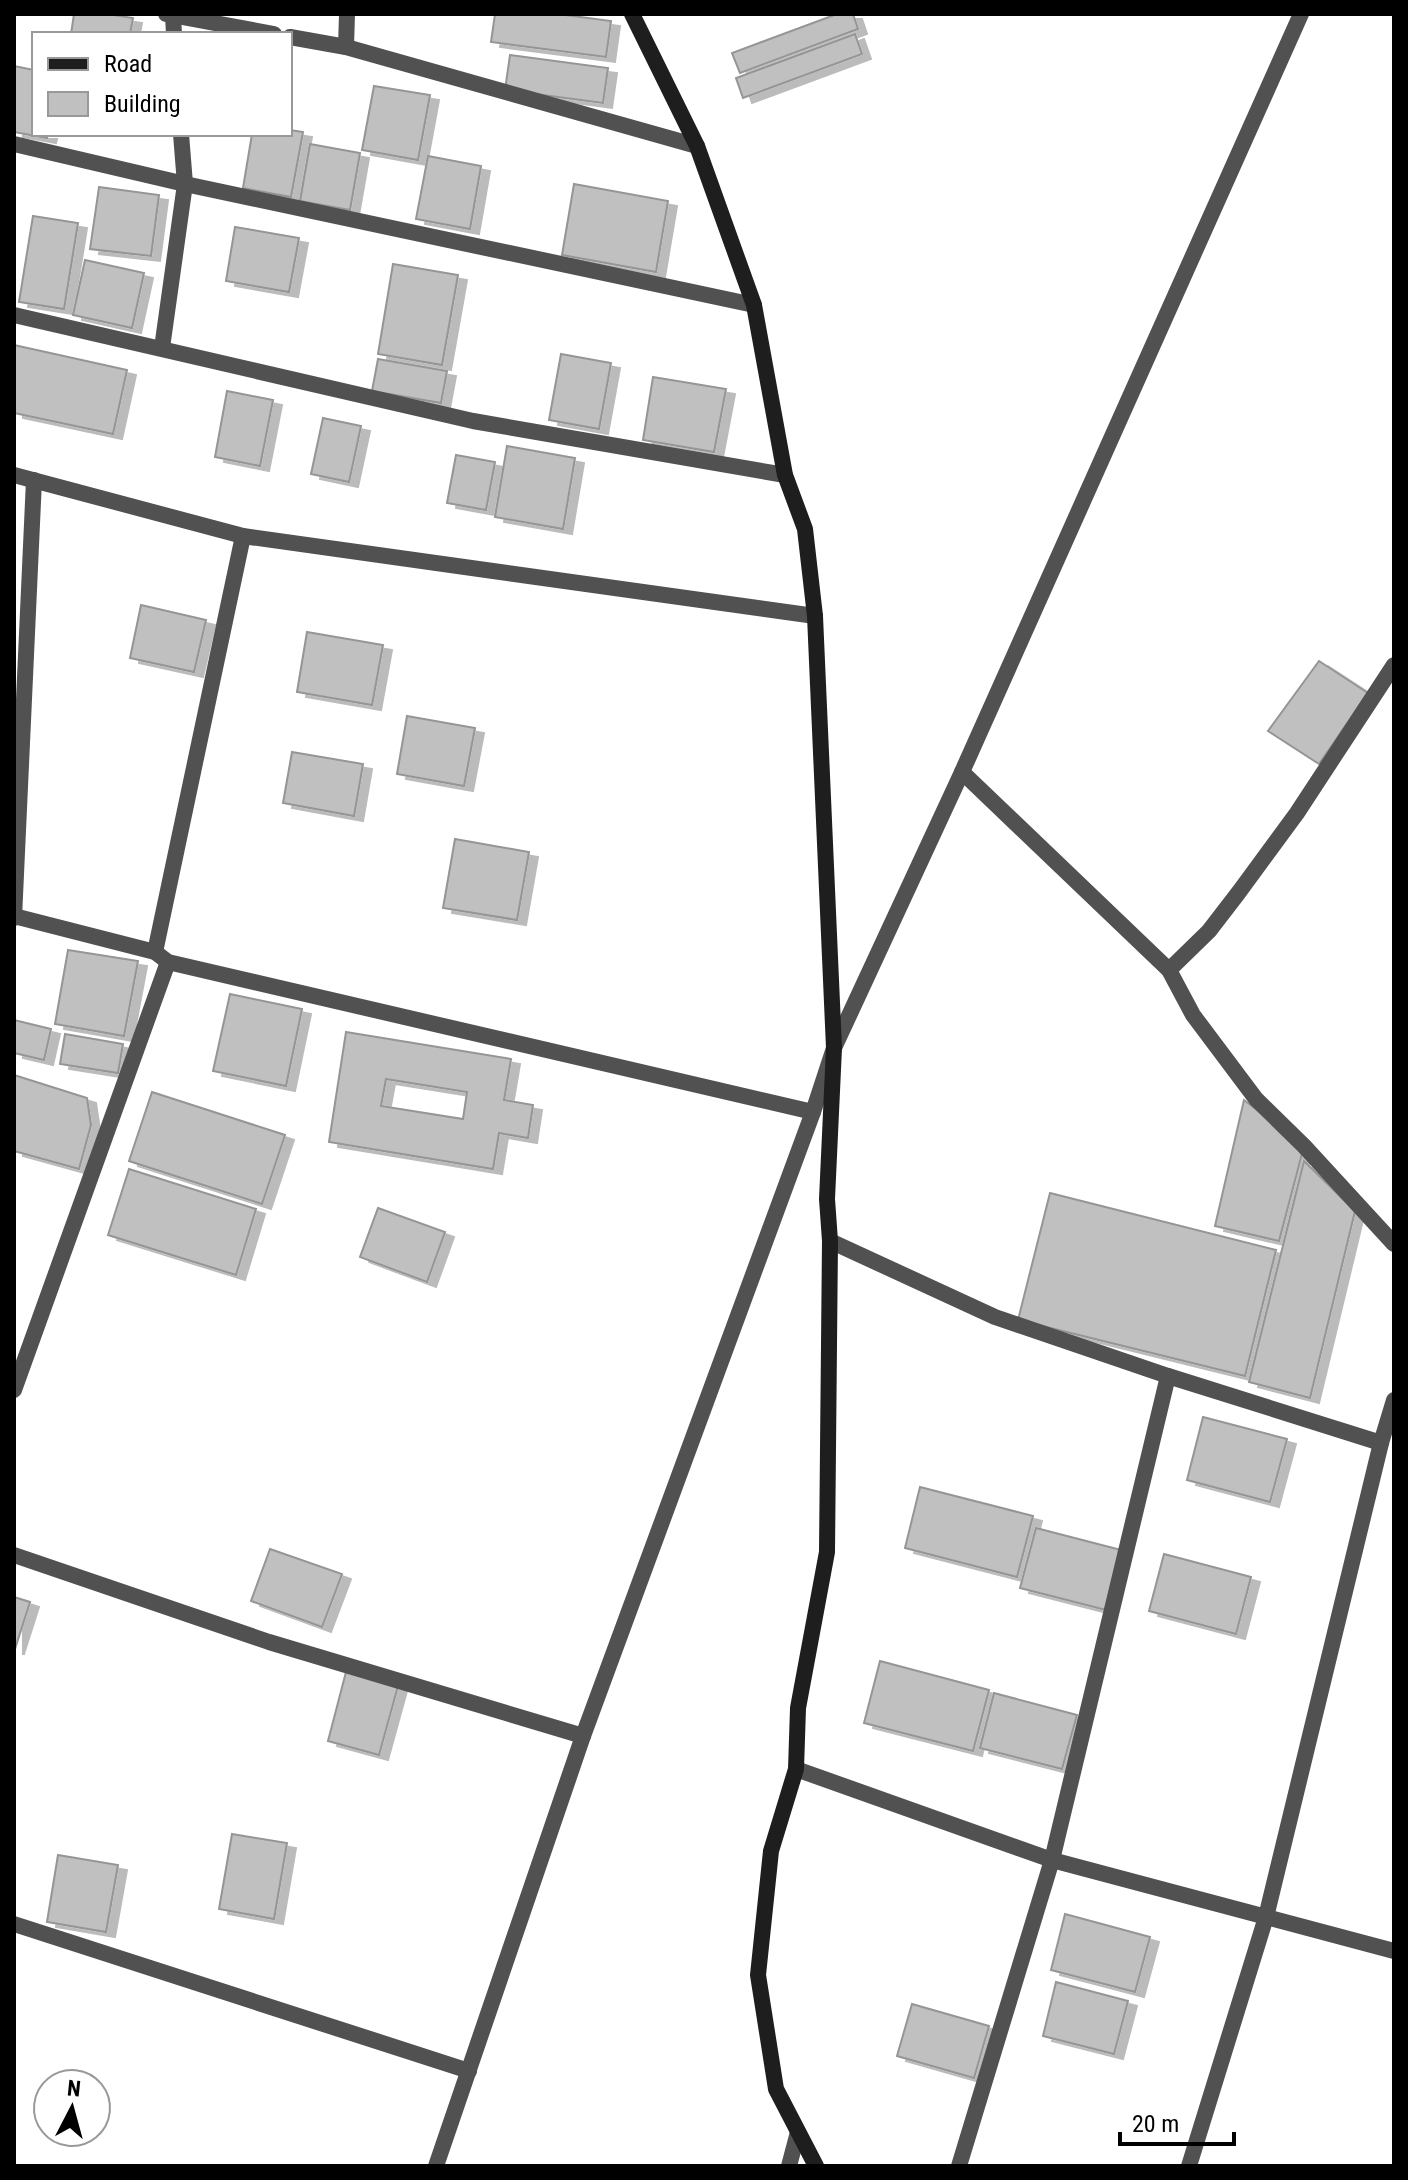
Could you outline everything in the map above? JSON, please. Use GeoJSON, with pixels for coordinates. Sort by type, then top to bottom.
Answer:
{"type":"FeatureCollection","features":[{"type":"Feature","properties":{"kind":"main road"},"geometry":{"type":"LineString","coordinates":[[632,14],[697,146],[754,305],[785,475],[805,529],[815,616],[834,1048],[827,1199],[830,1241],[827,1552],[798,1708],[796,1769],[771,1851],[758,1975],[776,2089],[816,2166]]}},
{"type":"Feature","properties":{"kind":"street"},"geometry":{"type":"LineString","coordinates":[[346,47],[347,14]]}},
{"type":"Feature","properties":{"kind":"street"},"geometry":{"type":"LineString","coordinates":[[436,2166],[583,1736],[834,1048],[962,772],[1301,14]]}},
{"type":"Feature","properties":{"kind":"street"},"geometry":{"type":"LineString","coordinates":[[169,15],[263,32]]}},
{"type":"Feature","properties":{"kind":"street"},"geometry":{"type":"LineString","coordinates":[[292,37],[346,47],[697,146]]}},
{"type":"Feature","properties":{"kind":"street"},"geometry":{"type":"LineString","coordinates":[[162,348],[185,184],[181,136]]}},
{"type":"Feature","properties":{"kind":"street"},"geometry":{"type":"LineString","coordinates":[[14,144],[185,184],[754,305]]}},
{"type":"Feature","properties":{"kind":"street"},"geometry":{"type":"LineString","coordinates":[[14,315],[473,421],[785,475]]}},
{"type":"Feature","properties":{"kind":"street"},"geometry":{"type":"LineString","coordinates":[[14,475],[243,536],[815,616]]}},
{"type":"Feature","properties":{"kind":"street"},"geometry":{"type":"LineString","coordinates":[[34,480],[14,917],[162,957],[813,1112]]}},
{"type":"Feature","properties":{"kind":"street"},"geometry":{"type":"LineString","coordinates":[[14,1390],[162,957],[243,536]]}},
{"type":"Feature","properties":{"kind":"street"},"geometry":{"type":"LineString","coordinates":[[1169,970],[1209,931],[1248,881],[1297,813],[1394,665]]}},
{"type":"Feature","properties":{"kind":"street"},"geometry":{"type":"LineString","coordinates":[[962,772],[1169,970],[1193,1015],[1256,1099],[1394,1244]]}},
{"type":"Feature","properties":{"kind":"street"},"geometry":{"type":"LineString","coordinates":[[830,1241],[995,1317],[1168,1376],[1381,1443]]}},
{"type":"Feature","properties":{"kind":"street"},"geometry":{"type":"LineString","coordinates":[[959,2166],[1052,1860],[1168,1376]]}},
{"type":"Feature","properties":{"kind":"street"},"geometry":{"type":"LineString","coordinates":[[1189,2166],[1266,1917],[1394,1400]]}},
{"type":"Feature","properties":{"kind":"street"},"geometry":{"type":"LineString","coordinates":[[14,1555],[269,1642],[583,1736]]}},
{"type":"Feature","properties":{"kind":"street"},"geometry":{"type":"LineString","coordinates":[[796,1769],[1052,1860],[1394,1951]]}},
{"type":"Feature","properties":{"kind":"street"},"geometry":{"type":"LineString","coordinates":[[14,1924],[469,2071]]}},
{"type":"Feature","properties":{"kind":"street"},"geometry":{"type":"LineString","coordinates":[[789,2166],[798,2132]]}},
{"type":"Feature","properties":{"kind":"building"},"geometry":{"type":"Polygon","coordinates":[[[74,14],[133,18],[130,32],[71,32],[74,14]]]}},
{"type":"Feature","properties":{"kind":"building"},"geometry":{"type":"Polygon","coordinates":[[[495,14],[558,14],[611,21],[606,57],[491,42],[495,14]]]}},
{"type":"Feature","properties":{"kind":"building"},"geometry":{"type":"Polygon","coordinates":[[[837,14],[853,14],[858,29],[740,73],[732,53],[837,14]]]}},
{"type":"Feature","properties":{"kind":"building"},"geometry":{"type":"Polygon","coordinates":[[[855,34],[862,54],[743,98],[736,78],[855,34]]]}},
{"type":"Feature","properties":{"kind":"building"},"geometry":{"type":"Polygon","coordinates":[[[510,55],[608,68],[603,103],[505,90],[510,55]]]}},
{"type":"Feature","properties":{"kind":"building"},"geometry":{"type":"Polygon","coordinates":[[[14,66],[32,70],[32,135],[14,132],[14,66]]]}},
{"type":"Feature","properties":{"kind":"building"},"geometry":{"type":"Polygon","coordinates":[[[374,86],[430,95],[418,160],[362,150],[374,86]]]}},
{"type":"Feature","properties":{"kind":"building"},"geometry":{"type":"Polygon","coordinates":[[[292,130],[303,132],[291,197],[243,188],[252,136],[292,136],[292,130]]]}},
{"type":"Feature","properties":{"kind":"building"},"geometry":{"type":"Polygon","coordinates":[[[310,144],[360,153],[350,210],[300,201],[310,144]]]}},
{"type":"Feature","properties":{"kind":"building"},"geometry":{"type":"Polygon","coordinates":[[[428,156],[481,166],[470,229],[416,219],[428,156]]]}},
{"type":"Feature","properties":{"kind":"building"},"geometry":{"type":"Polygon","coordinates":[[[574,184],[668,201],[656,272],[562,255],[574,184]]]}},
{"type":"Feature","properties":{"kind":"building"},"geometry":{"type":"Polygon","coordinates":[[[99,187],[159,195],[151,256],[90,249],[99,187]]]}},
{"type":"Feature","properties":{"kind":"building"},"geometry":{"type":"Polygon","coordinates":[[[33,216],[78,223],[64,309],[19,302],[33,216]]]}},
{"type":"Feature","properties":{"kind":"building"},"geometry":{"type":"Polygon","coordinates":[[[235,227],[299,238],[289,292],[226,281],[235,227]]]}},
{"type":"Feature","properties":{"kind":"building"},"geometry":{"type":"Polygon","coordinates":[[[85,260],[144,273],[132,328],[73,315],[85,260]]]}},
{"type":"Feature","properties":{"kind":"building"},"geometry":{"type":"Polygon","coordinates":[[[393,264],[458,275],[442,365],[378,354],[393,264]]]}},
{"type":"Feature","properties":{"kind":"building"},"geometry":{"type":"Polygon","coordinates":[[[14,345],[127,370],[113,434],[14,413],[14,345]]]}},
{"type":"Feature","properties":{"kind":"building"},"geometry":{"type":"Polygon","coordinates":[[[561,354],[611,363],[599,429],[549,420],[561,354]]]}},
{"type":"Feature","properties":{"kind":"building"},"geometry":{"type":"Polygon","coordinates":[[[378,359],[447,371],[441,403],[372,391],[378,359]]]}},
{"type":"Feature","properties":{"kind":"building"},"geometry":{"type":"Polygon","coordinates":[[[653,377],[726,389],[714,452],[643,440],[653,377]]]}},
{"type":"Feature","properties":{"kind":"building"},"geometry":{"type":"Polygon","coordinates":[[[227,391],[273,400],[260,466],[215,457],[227,391]]]}},
{"type":"Feature","properties":{"kind":"building"},"geometry":{"type":"Polygon","coordinates":[[[323,418],[361,426],[349,482],[311,474],[323,418]]]}},
{"type":"Feature","properties":{"kind":"building"},"geometry":{"type":"Polygon","coordinates":[[[507,446],[575,458],[563,529],[495,517],[507,446]]]}},
{"type":"Feature","properties":{"kind":"building"},"geometry":{"type":"Polygon","coordinates":[[[456,455],[495,462],[486,510],[447,503],[456,455]]]}},
{"type":"Feature","properties":{"kind":"building"},"geometry":{"type":"Polygon","coordinates":[[[141,605],[206,620],[194,672],[130,658],[141,605]]]}},
{"type":"Feature","properties":{"kind":"building"},"geometry":{"type":"Polygon","coordinates":[[[307,632],[383,645],[372,705],[297,692],[307,632]]]}},
{"type":"Feature","properties":{"kind":"building"},"geometry":{"type":"Polygon","coordinates":[[[1319,661],[1368,693],[1319,764],[1268,731],[1319,661]]]}},
{"type":"Feature","properties":{"kind":"building"},"geometry":{"type":"Polygon","coordinates":[[[407,716],[475,728],[464,786],[397,774],[407,716]]]}},
{"type":"Feature","properties":{"kind":"building"},"geometry":{"type":"Polygon","coordinates":[[[292,752],[363,764],[354,816],[283,803],[292,752]]]}},
{"type":"Feature","properties":{"kind":"building"},"geometry":{"type":"Polygon","coordinates":[[[455,839],[529,852],[517,920],[443,908],[455,839]]]}},
{"type":"Feature","properties":{"kind":"building"},"geometry":{"type":"Polygon","coordinates":[[[68,950],[138,961],[124,1036],[55,1024],[68,950]]]}},
{"type":"Feature","properties":{"kind":"building"},"geometry":{"type":"Polygon","coordinates":[[[230,994],[302,1009],[286,1086],[213,1071],[230,994]]]}},
{"type":"Feature","properties":{"kind":"building"},"geometry":{"type":"Polygon","coordinates":[[[14,1020],[51,1029],[44,1060],[14,1053],[14,1020]]]}},
{"type":"Feature","properties":{"kind":"building"},"geometry":{"type":"Polygon","coordinates":[[[346,1032],[511,1059],[504,1100],[533,1105],[528,1138],[499,1133],[493,1169],[329,1142],[346,1032]],[[386,1079],[381,1106],[463,1119],[467,1092],[386,1079]]]}},
{"type":"Feature","properties":{"kind":"building"},"geometry":{"type":"Polygon","coordinates":[[[65,1034],[123,1044],[118,1073],[60,1064],[65,1034]]]}},
{"type":"Feature","properties":{"kind":"building"},"geometry":{"type":"Polygon","coordinates":[[[14,1075],[87,1098],[91,1125],[79,1169],[14,1151],[14,1075]]]}},
{"type":"Feature","properties":{"kind":"building"},"geometry":{"type":"Polygon","coordinates":[[[152,1092],[285,1135],[262,1204],[129,1161],[152,1092]]]}},
{"type":"Feature","properties":{"kind":"building"},"geometry":{"type":"Polygon","coordinates":[[[1244,1100],[1304,1146],[1279,1241],[1215,1226],[1244,1100]]]}},
{"type":"Feature","properties":{"kind":"building"},"geometry":{"type":"Polygon","coordinates":[[[1304,1161],[1355,1211],[1310,1398],[1249,1382],[1304,1161]]]}},
{"type":"Feature","properties":{"kind":"building"},"geometry":{"type":"Polygon","coordinates":[[[129,1169],[256,1209],[236,1275],[108,1235],[129,1169]]]}},
{"type":"Feature","properties":{"kind":"building"},"geometry":{"type":"Polygon","coordinates":[[[1050,1193],[1276,1250],[1245,1376],[1018,1320],[1050,1193]]]}},
{"type":"Feature","properties":{"kind":"building"},"geometry":{"type":"Polygon","coordinates":[[[378,1208],[445,1232],[427,1282],[360,1257],[378,1208]]]}},
{"type":"Feature","properties":{"kind":"building"},"geometry":{"type":"Polygon","coordinates":[[[1203,1417],[1287,1439],[1270,1502],[1187,1480],[1203,1417]]]}},
{"type":"Feature","properties":{"kind":"building"},"geometry":{"type":"Polygon","coordinates":[[[920,1487],[1033,1516],[1017,1577],[905,1548],[920,1487]]]}},
{"type":"Feature","properties":{"kind":"building"},"geometry":{"type":"Polygon","coordinates":[[[1036,1528],[1121,1550],[1106,1610],[1020,1588],[1036,1528]]]}},
{"type":"Feature","properties":{"kind":"building"},"geometry":{"type":"Polygon","coordinates":[[[270,1549],[342,1574],[322,1627],[251,1601],[270,1549]]]}},
{"type":"Feature","properties":{"kind":"building"},"geometry":{"type":"Polygon","coordinates":[[[1164,1554],[1251,1577],[1236,1634],[1149,1611],[1164,1554]]]}},
{"type":"Feature","properties":{"kind":"building"},"geometry":{"type":"Polygon","coordinates":[[[14,1597],[30,1602],[15,1649],[14,1649],[14,1597]]]}},
{"type":"Feature","properties":{"kind":"building"},"geometry":{"type":"Polygon","coordinates":[[[880,1661],[989,1690],[973,1751],[864,1723],[880,1661]]]}},
{"type":"Feature","properties":{"kind":"building"},"geometry":{"type":"Polygon","coordinates":[[[346,1672],[398,1686],[379,1755],[328,1741],[346,1672]]]}},
{"type":"Feature","properties":{"kind":"building"},"geometry":{"type":"Polygon","coordinates":[[[994,1693],[1077,1715],[1062,1769],[980,1748],[994,1693]]]}},
{"type":"Feature","properties":{"kind":"building"},"geometry":{"type":"Polygon","coordinates":[[[232,1834],[287,1843],[274,1919],[219,1909],[232,1834]]]}},
{"type":"Feature","properties":{"kind":"building"},"geometry":{"type":"Polygon","coordinates":[[[58,1855],[118,1865],[106,1932],[47,1922],[58,1855]]]}},
{"type":"Feature","properties":{"kind":"building"},"geometry":{"type":"Polygon","coordinates":[[[1065,1914],[1150,1937],[1135,1992],[1051,1970],[1065,1914]]]}},
{"type":"Feature","properties":{"kind":"building"},"geometry":{"type":"Polygon","coordinates":[[[1056,1982],[1128,2001],[1114,2054],[1043,2036],[1056,1982]]]}},
{"type":"Feature","properties":{"kind":"building"},"geometry":{"type":"Polygon","coordinates":[[[912,2004],[989,2026],[974,2078],[897,2056],[912,2004]]]}}]}
